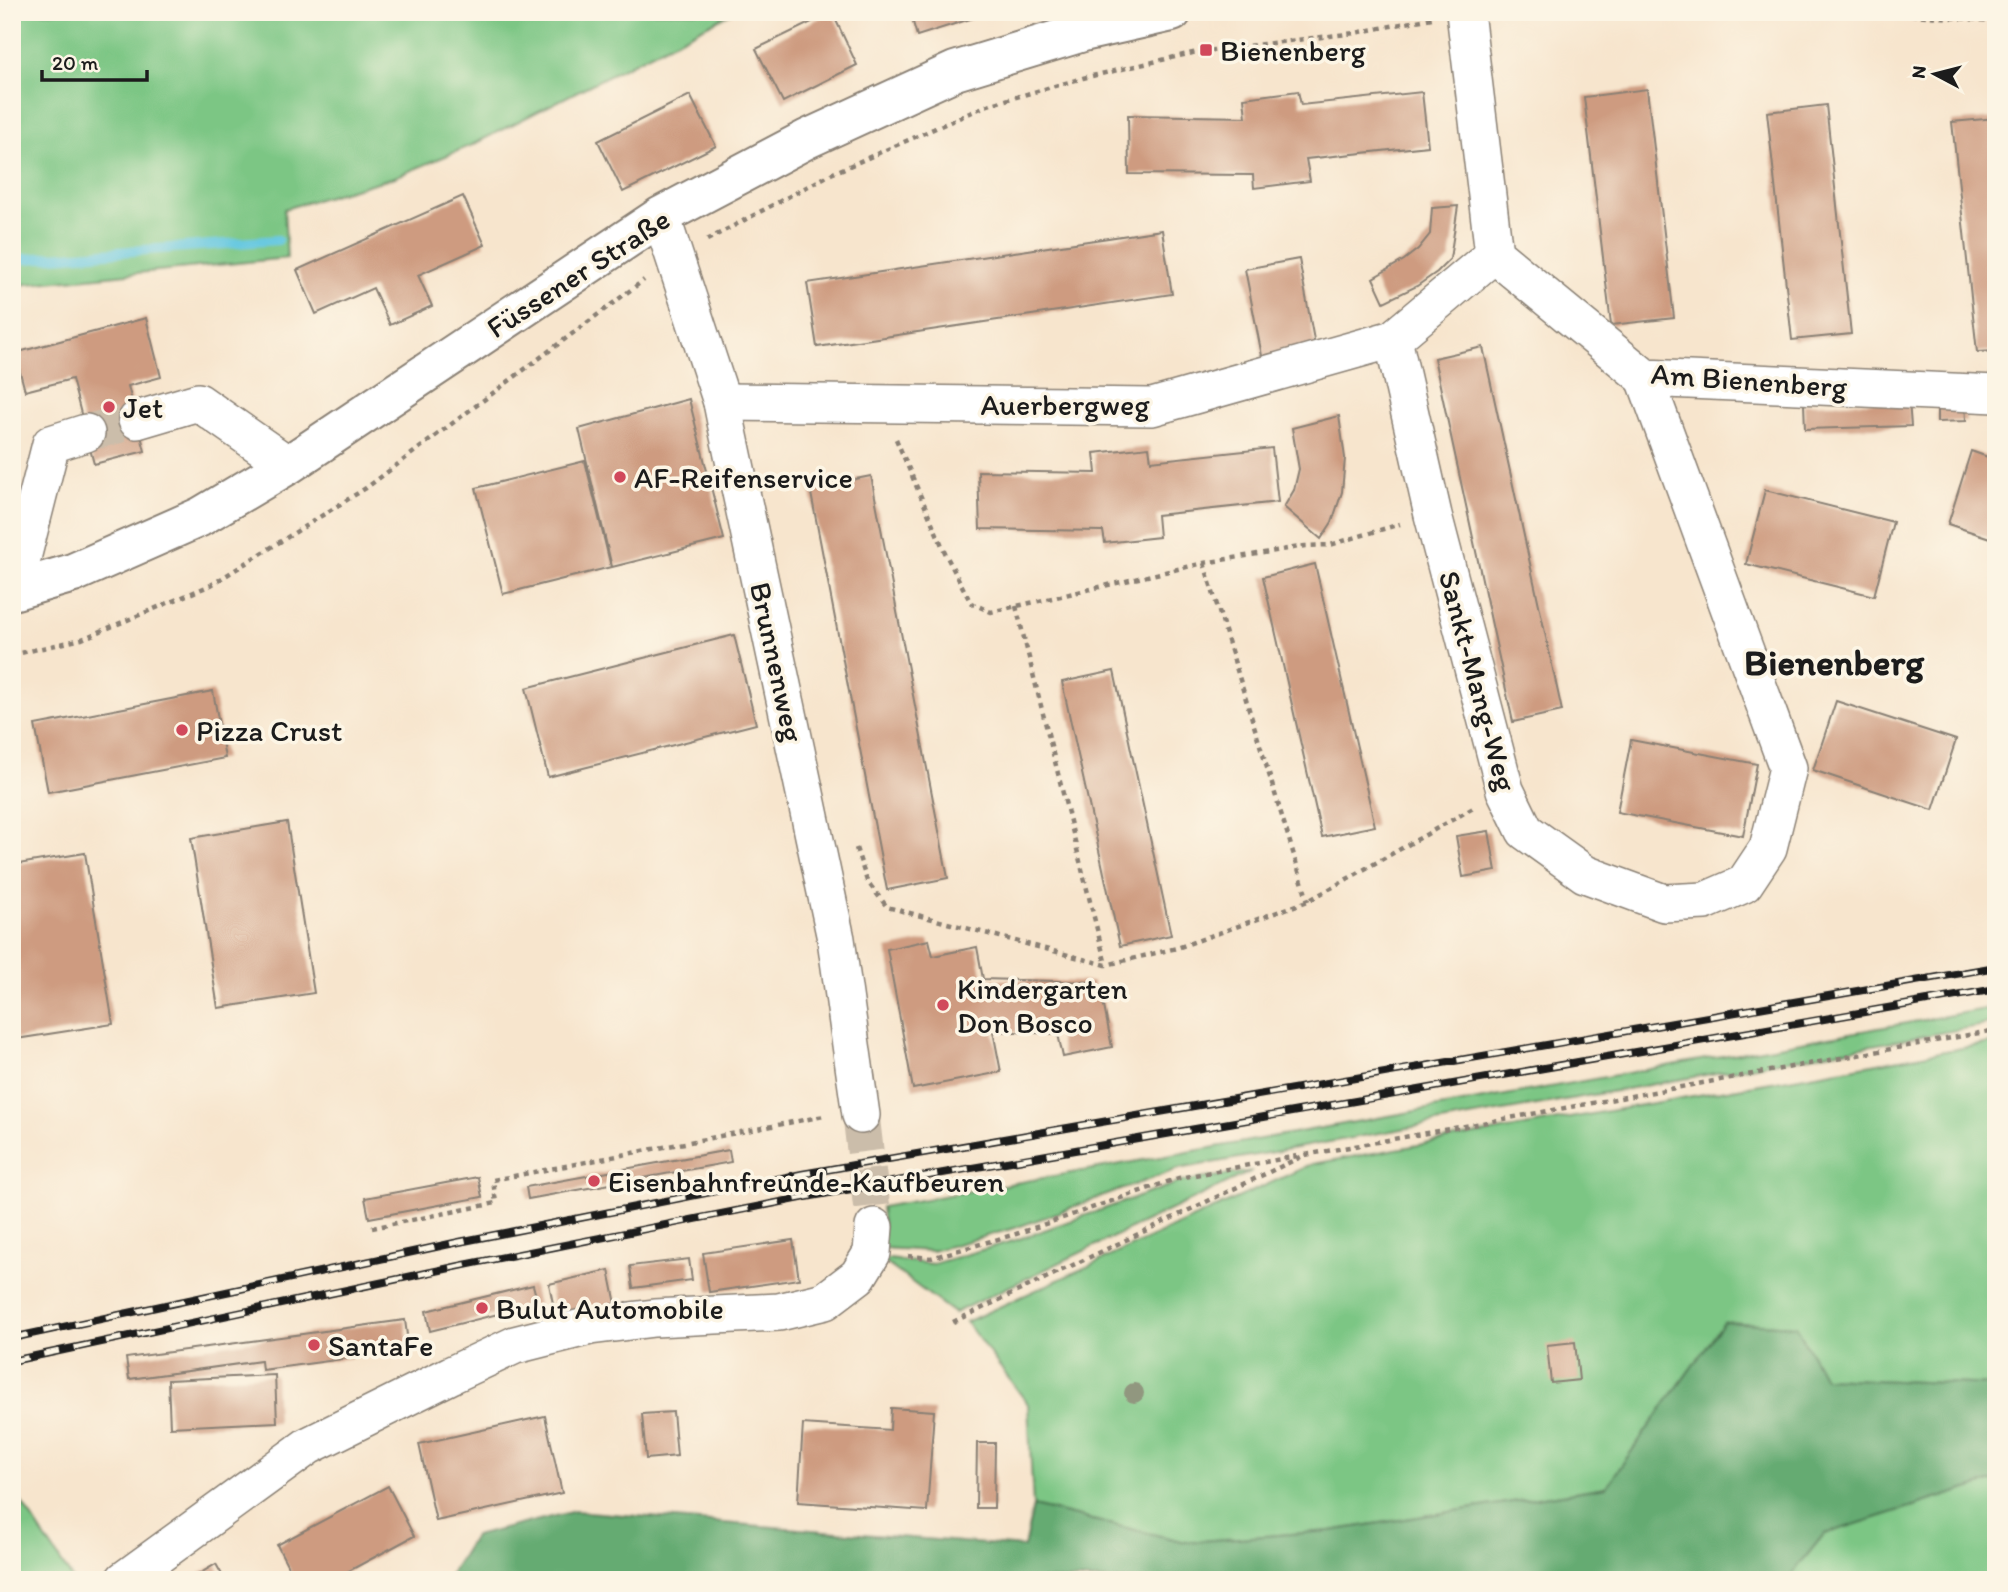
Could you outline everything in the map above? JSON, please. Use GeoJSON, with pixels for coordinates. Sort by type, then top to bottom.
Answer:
{"type":"FeatureCollection","features":[{"type":"Feature","properties":{"kind":"main road","name":"Füssener Straße"},"geometry":{"type":"LineString","coordinates":[[12,591],[73,573],[200,517],[288,465],[662,216],[807,139],[955,71],[1083,32],[1172,12]]}},
{"type":"Feature","properties":{"kind":"street"},"geometry":{"type":"LineString","coordinates":[[1465,12],[1494,254]]}},
{"type":"Feature","properties":{"kind":"street","name":"Brunnenweg"},"geometry":{"type":"LineString","coordinates":[[662,216],[722,402],[836,939],[861,1115]]}},
{"type":"Feature","properties":{"kind":"street","name":"Auerbergweg"},"geometry":{"type":"LineString","coordinates":[[722,402],[1152,407],[1393,339],[1494,254]]}},
{"type":"Feature","properties":{"kind":"street","name":"Am Bienenberg"},"geometry":{"type":"LineString","coordinates":[[1494,254],[1644,378],[1996,394]]}},
{"type":"Feature","properties":{"kind":"street","name":"Sankt-Mang-Weg"},"geometry":{"type":"LineString","coordinates":[[1393,339],[1433,515],[1505,790],[1525,831],[1585,874],[1664,903],[1705,901],[1744,884],[1769,848],[1788,768],[1644,378]]}},
{"type":"Feature","properties":{"kind":"street"},"geometry":{"type":"LineString","coordinates":[[137,420],[198,402],[288,465]]}},
{"type":"Feature","properties":{"kind":"street"},"geometry":{"type":"LineString","coordinates":[[12,580],[21,562],[51,443],[86,433]]}},
{"type":"Feature","properties":{"kind":"street"},"geometry":{"type":"LineString","coordinates":[[124,1580],[308,1446],[451,1374],[515,1345],[590,1326],[654,1318],[779,1312],[825,1301],[858,1276],[873,1240]]}},
{"type":"Feature","properties":{"kind":"path"},"geometry":{"type":"LineString","coordinates":[[1871,12],[1996,21]]}},
{"type":"Feature","properties":{"kind":"path"},"geometry":{"type":"LineString","coordinates":[[879,403],[908,463],[947,557],[971,603],[991,612],[1204,563],[1305,546],[1330,545],[1433,515]]}},
{"type":"Feature","properties":{"kind":"path"},"geometry":{"type":"LineString","coordinates":[[1204,563],[1308,901]]}},
{"type":"Feature","properties":{"kind":"path"},"geometry":{"type":"LineString","coordinates":[[1016,606],[1105,965]]}},
{"type":"Feature","properties":{"kind":"path"},"geometry":{"type":"LineString","coordinates":[[815,838],[849,828],[867,881],[887,907],[1105,965],[1177,948],[1308,901],[1505,790]]}},
{"type":"Feature","properties":{"kind":"path"},"geometry":{"type":"LineString","coordinates":[[873,1240],[931,1258],[1016,1234],[1179,1178],[1996,1030]]}},
{"type":"Feature","properties":{"kind":"path"},"geometry":{"type":"LineString","coordinates":[[372,1228],[496,1203],[493,1180],[825,1116],[825,1109]]}},
{"type":"Feature","properties":{"kind":"path"},"geometry":{"type":"LineString","coordinates":[[953,1322],[1305,1154]]}},
{"type":"Feature","properties":{"kind":"green space"},"geometry":{"type":"Polygon","coordinates":[[[12,12],[733,12],[472,145],[395,177],[284,209],[287,258],[12,285],[12,12]]]}},
{"type":"Feature","properties":{"kind":"green space"},"geometry":{"type":"Polygon","coordinates":[[[1996,1007],[1996,1023],[1178,1169],[1015,1228],[932,1251],[880,1248],[883,1225],[881,1207],[1996,1007]]]}},
{"type":"Feature","properties":{"kind":"green space"},"geometry":{"type":"Polygon","coordinates":[[[1996,1042],[1996,1385],[1823,1378],[1796,1326],[1724,1322],[1606,1487],[1330,1531],[1186,1542],[1033,1506],[1028,1404],[966,1322],[1312,1164],[1996,1042]]]}},
{"type":"Feature","properties":{"kind":"green space"},"geometry":{"type":"Polygon","coordinates":[[[1252,1171],[954,1313],[879,1258],[933,1264],[1016,1240],[1180,1182],[1252,1171]]]}},
{"type":"Feature","properties":{"kind":"green space"},"geometry":{"type":"Polygon","coordinates":[[[1724,1322],[1796,1326],[1824,1378],[1996,1385],[1996,1480],[1824,1534],[1787,1580],[447,1580],[474,1536],[575,1511],[1024,1547],[1033,1506],[1186,1542],[1330,1531],[1606,1487],[1724,1322]]]}},
{"type":"Feature","properties":{"kind":"green space"},"geometry":{"type":"Polygon","coordinates":[[[1996,1480],[1996,1580],[1787,1580],[1824,1534],[1996,1480]]]}},
{"type":"Feature","properties":{"kind":"green space"},"geometry":{"type":"Polygon","coordinates":[[[12,1488],[73,1580],[12,1580],[12,1488]]]}},
{"type":"Feature","properties":{"kind":"building"},"geometry":{"type":"Polygon","coordinates":[[[832,12],[857,65],[783,102],[756,49],[832,12]]]}},
{"type":"Feature","properties":{"kind":"building"},"geometry":{"type":"Polygon","coordinates":[[[910,12],[989,12],[989,13],[917,36],[910,12]]]}},
{"type":"Feature","properties":{"kind":"building"},"geometry":{"type":"Polygon","coordinates":[[[1647,89],[1674,318],[1611,325],[1584,97],[1647,89]]]}},
{"type":"Feature","properties":{"kind":"building"},"geometry":{"type":"Polygon","coordinates":[[[1298,91],[1301,105],[1422,92],[1428,146],[1306,159],[1310,181],[1254,188],[1253,175],[1129,174],[1128,115],[1246,117],[1244,98],[1298,91]]]}},
{"type":"Feature","properties":{"kind":"building"},"geometry":{"type":"Polygon","coordinates":[[[690,95],[716,146],[623,192],[598,141],[690,95]]]}},
{"type":"Feature","properties":{"kind":"building"},"geometry":{"type":"Polygon","coordinates":[[[1826,105],[1851,334],[1792,340],[1767,112],[1826,105]]]}},
{"type":"Feature","properties":{"kind":"building"},"geometry":{"type":"Polygon","coordinates":[[[1996,118],[1996,351],[1977,352],[1952,122],[1996,118]]]}},
{"type":"Feature","properties":{"kind":"building"},"geometry":{"type":"Polygon","coordinates":[[[463,196],[485,245],[418,275],[432,306],[390,325],[373,288],[316,314],[297,270],[463,196]]]}},
{"type":"Feature","properties":{"kind":"building"},"geometry":{"type":"Polygon","coordinates":[[[1458,206],[1450,259],[1417,286],[1384,302],[1373,278],[1418,249],[1430,234],[1432,208],[1458,206]]]}},
{"type":"Feature","properties":{"kind":"building"},"geometry":{"type":"Polygon","coordinates":[[[1162,230],[1172,294],[817,347],[807,283],[1162,230]]]}},
{"type":"Feature","properties":{"kind":"building"},"geometry":{"type":"Polygon","coordinates":[[[1299,259],[1316,351],[1263,361],[1245,269],[1299,259]]]}},
{"type":"Feature","properties":{"kind":"building"},"geometry":{"type":"Polygon","coordinates":[[[146,318],[161,377],[128,386],[145,451],[94,464],[72,379],[25,391],[15,353],[146,318]]]}},
{"type":"Feature","properties":{"kind":"building"},"geometry":{"type":"Polygon","coordinates":[[[1483,347],[1562,711],[1513,722],[1434,358],[1483,347]]]}},
{"type":"Feature","properties":{"kind":"building"},"geometry":{"type":"Polygon","coordinates":[[[689,399],[724,539],[612,567],[579,429],[689,399]]]}},
{"type":"Feature","properties":{"kind":"building"},"geometry":{"type":"Polygon","coordinates":[[[1965,400],[1966,421],[1937,422],[1937,402],[1965,400]]]}},
{"type":"Feature","properties":{"kind":"building"},"geometry":{"type":"Polygon","coordinates":[[[1909,401],[1911,426],[1805,429],[1804,404],[1909,401]]]}},
{"type":"Feature","properties":{"kind":"building"},"geometry":{"type":"Polygon","coordinates":[[[1339,416],[1345,458],[1342,492],[1332,522],[1321,539],[1284,507],[1294,490],[1299,469],[1292,428],[1339,416]]]}},
{"type":"Feature","properties":{"kind":"building"},"geometry":{"type":"Polygon","coordinates":[[[1149,447],[1151,461],[1272,448],[1278,502],[1157,515],[1159,537],[1105,543],[1103,531],[980,529],[978,471],[1096,473],[1094,453],[1149,447]]]}},
{"type":"Feature","properties":{"kind":"building"},"geometry":{"type":"Polygon","coordinates":[[[1971,451],[1996,460],[1996,540],[1948,524],[1971,451]]]}},
{"type":"Feature","properties":{"kind":"building"},"geometry":{"type":"Polygon","coordinates":[[[585,461],[611,567],[503,594],[476,488],[585,461]]]}},
{"type":"Feature","properties":{"kind":"building"},"geometry":{"type":"Polygon","coordinates":[[[871,476],[948,878],[887,890],[810,488],[871,476]]]}},
{"type":"Feature","properties":{"kind":"building"},"geometry":{"type":"Polygon","coordinates":[[[1765,490],[1893,522],[1874,596],[1746,564],[1765,490]]]}},
{"type":"Feature","properties":{"kind":"building"},"geometry":{"type":"Polygon","coordinates":[[[1315,564],[1375,826],[1322,837],[1263,577],[1315,564]]]}},
{"type":"Feature","properties":{"kind":"building"},"geometry":{"type":"Polygon","coordinates":[[[734,635],[756,724],[548,777],[526,688],[734,635]]]}},
{"type":"Feature","properties":{"kind":"building"},"geometry":{"type":"Polygon","coordinates":[[[1114,671],[1171,935],[1120,946],[1062,682],[1114,671]]]}},
{"type":"Feature","properties":{"kind":"building"},"geometry":{"type":"Polygon","coordinates":[[[213,691],[225,758],[48,792],[35,725],[213,691]]]}},
{"type":"Feature","properties":{"kind":"building"},"geometry":{"type":"Polygon","coordinates":[[[1836,701],[1956,740],[1933,810],[1813,770],[1836,701]]]}},
{"type":"Feature","properties":{"kind":"building"},"geometry":{"type":"Polygon","coordinates":[[[1631,740],[1757,764],[1743,836],[1617,812],[1631,740]]]}},
{"type":"Feature","properties":{"kind":"building"},"geometry":{"type":"Polygon","coordinates":[[[287,822],[314,993],[218,1008],[191,838],[287,822]]]}},
{"type":"Feature","properties":{"kind":"building"},"geometry":{"type":"Polygon","coordinates":[[[1489,831],[1496,871],[1463,877],[1456,836],[1489,831]]]}},
{"type":"Feature","properties":{"kind":"building"},"geometry":{"type":"Polygon","coordinates":[[[85,853],[113,1024],[16,1039],[12,1015],[12,865],[85,853]]]}},
{"type":"Feature","properties":{"kind":"building","name":"Kindergarten Don Bosco"},"geometry":{"type":"Polygon","coordinates":[[[929,940],[933,956],[977,947],[983,979],[1093,982],[1093,992],[1101,991],[1112,1047],[1063,1057],[1058,1034],[993,1031],[1001,1072],[913,1089],[887,949],[929,940]]]}},
{"type":"Feature","properties":{"kind":"building","name":"Eisenbahnfreunde-Kaufbeuren"},"geometry":{"type":"Polygon","coordinates":[[[729,1150],[731,1162],[528,1199],[526,1187],[729,1150]]]}},
{"type":"Feature","properties":{"kind":"building"},"geometry":{"type":"Polygon","coordinates":[[[478,1177],[482,1197],[369,1218],[365,1198],[478,1177]]]}},
{"type":"Feature","properties":{"kind":"building"},"geometry":{"type":"Polygon","coordinates":[[[793,1240],[799,1279],[709,1292],[703,1253],[793,1240]]]}},
{"type":"Feature","properties":{"kind":"building"},"geometry":{"type":"Polygon","coordinates":[[[689,1259],[692,1280],[633,1288],[630,1266],[689,1259]]]}},
{"type":"Feature","properties":{"kind":"building"},"geometry":{"type":"Polygon","coordinates":[[[609,1270],[616,1304],[556,1318],[549,1284],[609,1270]]]}},
{"type":"Feature","properties":{"kind":"building","name":"Bulut Automobile"},"geometry":{"type":"Polygon","coordinates":[[[533,1285],[538,1304],[430,1331],[426,1311],[533,1285]]]}},
{"type":"Feature","properties":{"kind":"building","name":"SantaFe"},"geometry":{"type":"Polygon","coordinates":[[[405,1320],[409,1350],[262,1370],[261,1361],[129,1379],[126,1358],[405,1320]]]}},
{"type":"Feature","properties":{"kind":"building"},"geometry":{"type":"Polygon","coordinates":[[[1575,1342],[1579,1380],[1551,1383],[1547,1345],[1575,1342]]]}},
{"type":"Feature","properties":{"kind":"building"},"geometry":{"type":"Polygon","coordinates":[[[275,1375],[277,1422],[170,1427],[168,1380],[275,1375]]]}},
{"type":"Feature","properties":{"kind":"building"},"geometry":{"type":"Polygon","coordinates":[[[891,1408],[934,1411],[927,1511],[798,1502],[803,1424],[890,1430],[891,1408]]]}},
{"type":"Feature","properties":{"kind":"building"},"geometry":{"type":"Polygon","coordinates":[[[673,1412],[677,1456],[646,1459],[642,1414],[673,1412]]]}},
{"type":"Feature","properties":{"kind":"building"},"geometry":{"type":"Polygon","coordinates":[[[545,1416],[562,1493],[436,1521],[419,1444],[545,1416]]]}},
{"type":"Feature","properties":{"kind":"building"},"geometry":{"type":"Polygon","coordinates":[[[977,1443],[995,1443],[994,1508],[976,1508],[977,1443]]]}},
{"type":"Feature","properties":{"kind":"building"},"geometry":{"type":"Polygon","coordinates":[[[388,1486],[414,1536],[332,1580],[295,1580],[277,1545],[388,1486]]]}},
{"type":"Feature","properties":{"kind":"building"},"geometry":{"type":"Polygon","coordinates":[[[216,1564],[225,1580],[189,1580],[216,1564]]]}},
{"type":"Feature","properties":{"kind":"waterway"},"geometry":{"type":"LineString","coordinates":[[12,260],[278,240]]}},
{"type":"Feature","properties":{"kind":"tunnel"},"geometry":{"type":"LineString","coordinates":[[86,433],[137,420]]}},
{"type":"Feature","properties":{"kind":"tunnel"},"geometry":{"type":"LineString","coordinates":[[861,1115],[874,1227]]}},
{"type":"Feature","properties":{"kind":"railway"},"geometry":{"type":"LineString","coordinates":[[12,1338],[459,1242],[802,1174],[1996,967]]}},
{"type":"Feature","properties":{"kind":"railway"},"geometry":{"type":"LineString","coordinates":[[12,1361],[464,1265],[806,1197],[1996,989]]}},
{"type":"Feature","properties":{"kind":"place","name":"Bienenberg"},"geometry":{"type":"Point","coordinates":[1206,50]}},
{"type":"Feature","properties":{"kind":"place","name":"Jet"},"geometry":{"type":"Point","coordinates":[109,407]}},
{"type":"Feature","properties":{"kind":"place","name":"AF-Reifenservice"},"geometry":{"type":"Point","coordinates":[620,477]}},
{"type":"Feature","properties":{"kind":"place","name":"Pizza Crust"},"geometry":{"type":"Point","coordinates":[182,730]}},
{"type":"Feature","properties":{"kind":"place","name":"Kindergarten Don Bosco"},"geometry":{"type":"Point","coordinates":[943,1005]}},
{"type":"Feature","properties":{"kind":"place","name":"Eisenbahnfreunde-Kaufbeuren"},"geometry":{"type":"Point","coordinates":[594,1181]}},
{"type":"Feature","properties":{"kind":"place","name":"Bulut Automobile"},"geometry":{"type":"Point","coordinates":[482,1308]}},
{"type":"Feature","properties":{"kind":"place","name":"SantaFe"},"geometry":{"type":"Point","coordinates":[314,1345]}},
{"type":"Feature","properties":{"kind":"district","name":"Bienenberg"},"geometry":{"type":"Point","coordinates":[1834,662]}}]}
